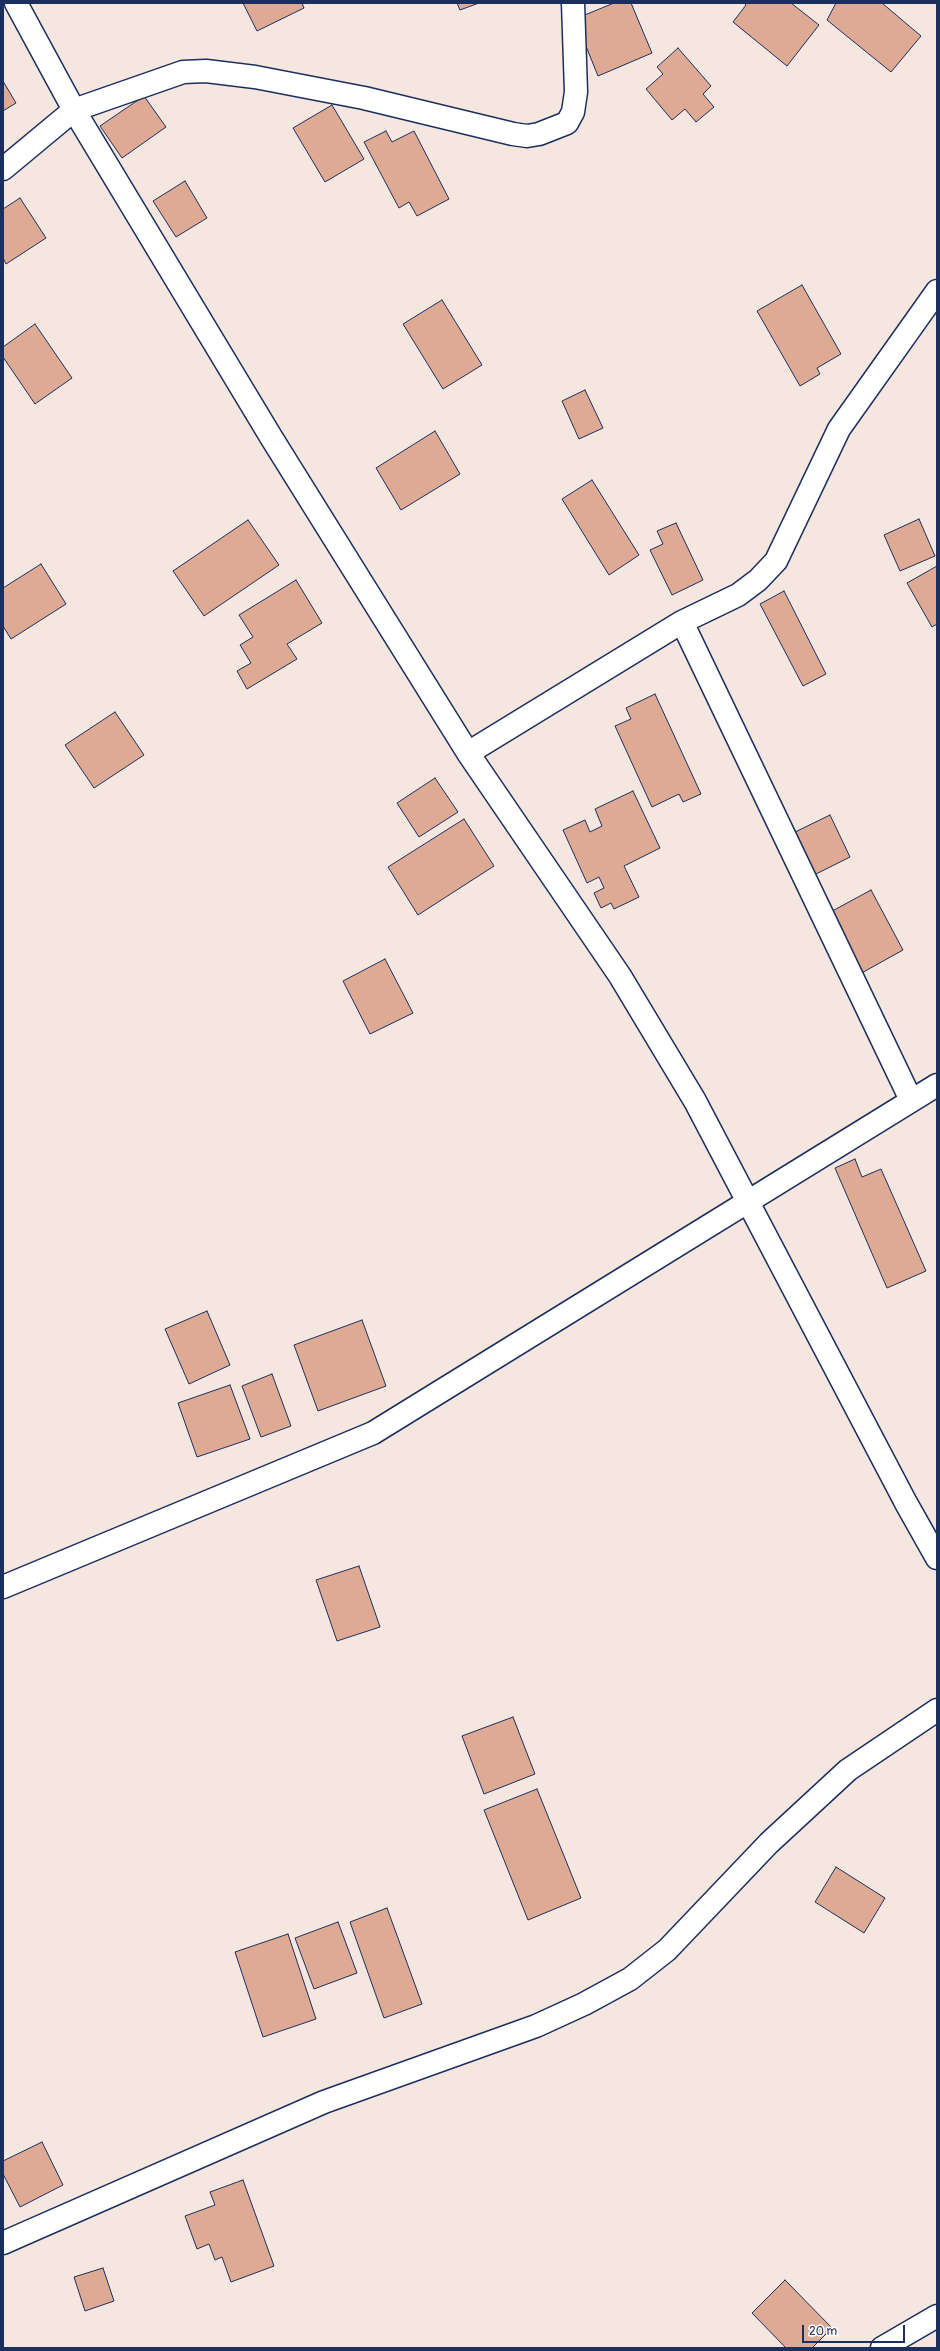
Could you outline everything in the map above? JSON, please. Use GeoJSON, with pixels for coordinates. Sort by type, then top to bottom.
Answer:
{"type":"FeatureCollection","features":[{"type":"Feature","properties":{"kind":"street"},"geometry":{"type":"LineString","coordinates":[[16,3],[74,110],[270,437],[468,753],[620,976],[695,1101],[906,1503],[937,1558]]}},
{"type":"Feature","properties":{"kind":"street"},"geometry":{"type":"LineString","coordinates":[[3,169],[74,110],[163,77],[183,72],[206,71],[255,77],[364,98],[513,134],[527,136],[539,134],[566,124],[573,112],[576,92],[573,3]]}},
{"type":"Feature","properties":{"kind":"street"},"geometry":{"type":"LineString","coordinates":[[468,753],[682,622],[738,595],[758,580],[776,562],[839,429],[937,291]]}},
{"type":"Feature","properties":{"kind":"street"},"geometry":{"type":"LineString","coordinates":[[682,622],[911,1100]]}},
{"type":"Feature","properties":{"kind":"street"},"geometry":{"type":"LineString","coordinates":[[3,1587],[373,1433],[937,1085]]}},
{"type":"Feature","properties":{"kind":"street"},"geometry":{"type":"LineString","coordinates":[[3,2243],[324,2102],[536,2026],[584,2004],[630,1979],[667,1950],[769,1843],[848,1770],[937,1710]]}},
{"type":"Feature","properties":{"kind":"street"},"geometry":{"type":"LineString","coordinates":[[882,2348],[937,2316]]}},
{"type":"Feature","properties":{"kind":"building"},"geometry":{"type":"Polygon","coordinates":[[[243,3],[302,3],[304,8],[257,31],[243,3]]]}},
{"type":"Feature","properties":{"kind":"building"},"geometry":{"type":"Polygon","coordinates":[[[457,3],[479,3],[460,10],[457,3]]]}},
{"type":"Feature","properties":{"kind":"building"},"geometry":{"type":"Polygon","coordinates":[[[614,3],[631,3],[652,53],[598,76],[575,19],[614,3]]]}},
{"type":"Feature","properties":{"kind":"building"},"geometry":{"type":"Polygon","coordinates":[[[744,3],[791,3],[819,25],[787,66],[733,22],[746,5],[744,3]]]}},
{"type":"Feature","properties":{"kind":"building"},"geometry":{"type":"Polygon","coordinates":[[[836,3],[882,3],[921,36],[891,72],[827,20],[836,3]]]}},
{"type":"Feature","properties":{"kind":"building"},"geometry":{"type":"Polygon","coordinates":[[[678,48],[711,86],[703,94],[714,107],[696,122],[685,109],[672,120],[646,89],[663,74],[657,67],[678,48]]]}},
{"type":"Feature","properties":{"kind":"building"},"geometry":{"type":"Polygon","coordinates":[[[3,81],[16,103],[3,111],[3,81]]]}},
{"type":"Feature","properties":{"kind":"building"},"geometry":{"type":"Polygon","coordinates":[[[144,96],[166,127],[122,158],[100,126],[144,96]]]}},
{"type":"Feature","properties":{"kind":"building"},"geometry":{"type":"Polygon","coordinates":[[[332,105],[364,159],[325,182],[293,128],[332,105]]]}},
{"type":"Feature","properties":{"kind":"building"},"geometry":{"type":"Polygon","coordinates":[[[386,131],[392,142],[414,131],[449,199],[417,216],[409,202],[399,208],[364,142],[386,131]]]}},
{"type":"Feature","properties":{"kind":"building"},"geometry":{"type":"Polygon","coordinates":[[[185,181],[207,218],[176,237],[153,201],[185,181]]]}},
{"type":"Feature","properties":{"kind":"building"},"geometry":{"type":"Polygon","coordinates":[[[20,198],[46,238],[6,264],[3,258],[3,209],[20,198]]]}},
{"type":"Feature","properties":{"kind":"building"},"geometry":{"type":"Polygon","coordinates":[[[802,285],[841,354],[817,368],[820,374],[800,386],[757,311],[802,285]]]}},
{"type":"Feature","properties":{"kind":"building"},"geometry":{"type":"Polygon","coordinates":[[[442,300],[482,365],[443,389],[403,324],[442,300]]]}},
{"type":"Feature","properties":{"kind":"building"},"geometry":{"type":"Polygon","coordinates":[[[35,324],[72,378],[35,404],[3,357],[3,347],[35,324]]]}},
{"type":"Feature","properties":{"kind":"building"},"geometry":{"type":"Polygon","coordinates":[[[585,390],[603,428],[579,439],[562,401],[585,390]]]}},
{"type":"Feature","properties":{"kind":"building"},"geometry":{"type":"Polygon","coordinates":[[[435,431],[460,474],[401,510],[376,468],[435,431]]]}},
{"type":"Feature","properties":{"kind":"building"},"geometry":{"type":"Polygon","coordinates":[[[592,480],[639,555],[609,575],[562,499],[592,480]]]}},
{"type":"Feature","properties":{"kind":"building"},"geometry":{"type":"Polygon","coordinates":[[[919,519],[935,556],[900,571],[884,535],[919,519]]]}},
{"type":"Feature","properties":{"kind":"building"},"geometry":{"type":"Polygon","coordinates":[[[248,520],[279,565],[204,616],[173,571],[248,520]]]}},
{"type":"Feature","properties":{"kind":"building"},"geometry":{"type":"Polygon","coordinates":[[[676,523],[703,580],[672,595],[650,550],[663,544],[657,531],[676,523]]]}},
{"type":"Feature","properties":{"kind":"building"},"geometry":{"type":"Polygon","coordinates":[[[41,564],[66,604],[11,639],[3,626],[3,588],[41,564]]]}},
{"type":"Feature","properties":{"kind":"building"},"geometry":{"type":"Polygon","coordinates":[[[937,566],[937,624],[932,627],[907,583],[937,566]]]}},
{"type":"Feature","properties":{"kind":"building"},"geometry":{"type":"Polygon","coordinates":[[[296,580],[322,623],[287,644],[297,659],[247,689],[237,671],[251,663],[240,645],[253,637],[239,615],[296,580]]]}},
{"type":"Feature","properties":{"kind":"building"},"geometry":{"type":"Polygon","coordinates":[[[784,591],[826,674],[803,686],[760,604],[784,591]]]}},
{"type":"Feature","properties":{"kind":"building"},"geometry":{"type":"Polygon","coordinates":[[[655,694],[701,794],[683,802],[679,794],[652,807],[615,726],[631,719],[626,708],[655,694]]]}},
{"type":"Feature","properties":{"kind":"building"},"geometry":{"type":"Polygon","coordinates":[[[115,712],[144,755],[94,788],[65,745],[115,712]]]}},
{"type":"Feature","properties":{"kind":"building"},"geometry":{"type":"Polygon","coordinates":[[[435,778],[458,812],[419,837],[397,803],[435,778]]]}},
{"type":"Feature","properties":{"kind":"building"},"geometry":{"type":"Polygon","coordinates":[[[633,791],[660,848],[624,866],[639,897],[614,909],[611,903],[601,908],[594,893],[604,888],[599,877],[587,883],[563,830],[585,820],[590,832],[602,826],[595,809],[633,791]]]}},
{"type":"Feature","properties":{"kind":"building"},"geometry":{"type":"Polygon","coordinates":[[[830,815],[850,857],[810,877],[789,835],[830,815]]]}},
{"type":"Feature","properties":{"kind":"building"},"geometry":{"type":"Polygon","coordinates":[[[464,819],[494,866],[418,915],[388,867],[464,819]]]}},
{"type":"Feature","properties":{"kind":"building"},"geometry":{"type":"Polygon","coordinates":[[[871,890],[903,950],[858,975],[825,915],[871,890]]]}},
{"type":"Feature","properties":{"kind":"building"},"geometry":{"type":"Polygon","coordinates":[[[385,959],[413,1013],[370,1034],[343,981],[385,959]]]}},
{"type":"Feature","properties":{"kind":"building"},"geometry":{"type":"Polygon","coordinates":[[[855,1159],[862,1177],[881,1169],[926,1271],[887,1288],[835,1168],[855,1159]]]}},
{"type":"Feature","properties":{"kind":"building"},"geometry":{"type":"Polygon","coordinates":[[[207,1311],[230,1365],[189,1384],[165,1329],[207,1311]]]}},
{"type":"Feature","properties":{"kind":"building"},"geometry":{"type":"Polygon","coordinates":[[[362,1320],[386,1386],[318,1411],[294,1345],[362,1320]]]}},
{"type":"Feature","properties":{"kind":"building"},"geometry":{"type":"Polygon","coordinates":[[[272,1374],[291,1426],[261,1437],[242,1386],[272,1374]]]}},
{"type":"Feature","properties":{"kind":"building"},"geometry":{"type":"Polygon","coordinates":[[[230,1385],[250,1439],[197,1457],[178,1403],[230,1385]]]}},
{"type":"Feature","properties":{"kind":"building"},"geometry":{"type":"Polygon","coordinates":[[[359,1566],[380,1627],[337,1641],[316,1580],[359,1566]]]}},
{"type":"Feature","properties":{"kind":"building"},"geometry":{"type":"Polygon","coordinates":[[[513,1717],[535,1774],[484,1794],[462,1736],[513,1717]]]}},
{"type":"Feature","properties":{"kind":"building"},"geometry":{"type":"Polygon","coordinates":[[[537,1789],[581,1898],[528,1920],[484,1810],[537,1789]]]}},
{"type":"Feature","properties":{"kind":"building"},"geometry":{"type":"Polygon","coordinates":[[[836,1867],[885,1898],[864,1933],[815,1902],[836,1867]]]}},
{"type":"Feature","properties":{"kind":"building"},"geometry":{"type":"Polygon","coordinates":[[[387,1908],[422,2004],[384,2018],[350,1922],[387,1908]]]}},
{"type":"Feature","properties":{"kind":"building"},"geometry":{"type":"Polygon","coordinates":[[[338,1922],[357,1973],[314,1989],[295,1938],[338,1922]]]}},
{"type":"Feature","properties":{"kind":"building"},"geometry":{"type":"Polygon","coordinates":[[[288,1934],[316,2019],[263,2037],[235,1952],[288,1934]]]}},
{"type":"Feature","properties":{"kind":"building"},"geometry":{"type":"Polygon","coordinates":[[[42,2142],[63,2185],[20,2207],[3,2174],[3,2161],[42,2142]]]}},
{"type":"Feature","properties":{"kind":"building"},"geometry":{"type":"Polygon","coordinates":[[[243,2180],[274,2266],[231,2282],[222,2257],[215,2260],[209,2244],[197,2249],[185,2216],[215,2205],[210,2192],[243,2180]]]}},
{"type":"Feature","properties":{"kind":"building"},"geometry":{"type":"Polygon","coordinates":[[[103,2268],[114,2301],[85,2311],[74,2277],[103,2268]]]}},
{"type":"Feature","properties":{"kind":"building"},"geometry":{"type":"Polygon","coordinates":[[[785,2280],[832,2328],[812,2348],[786,2348],[752,2313],[785,2280]]]}}]}
